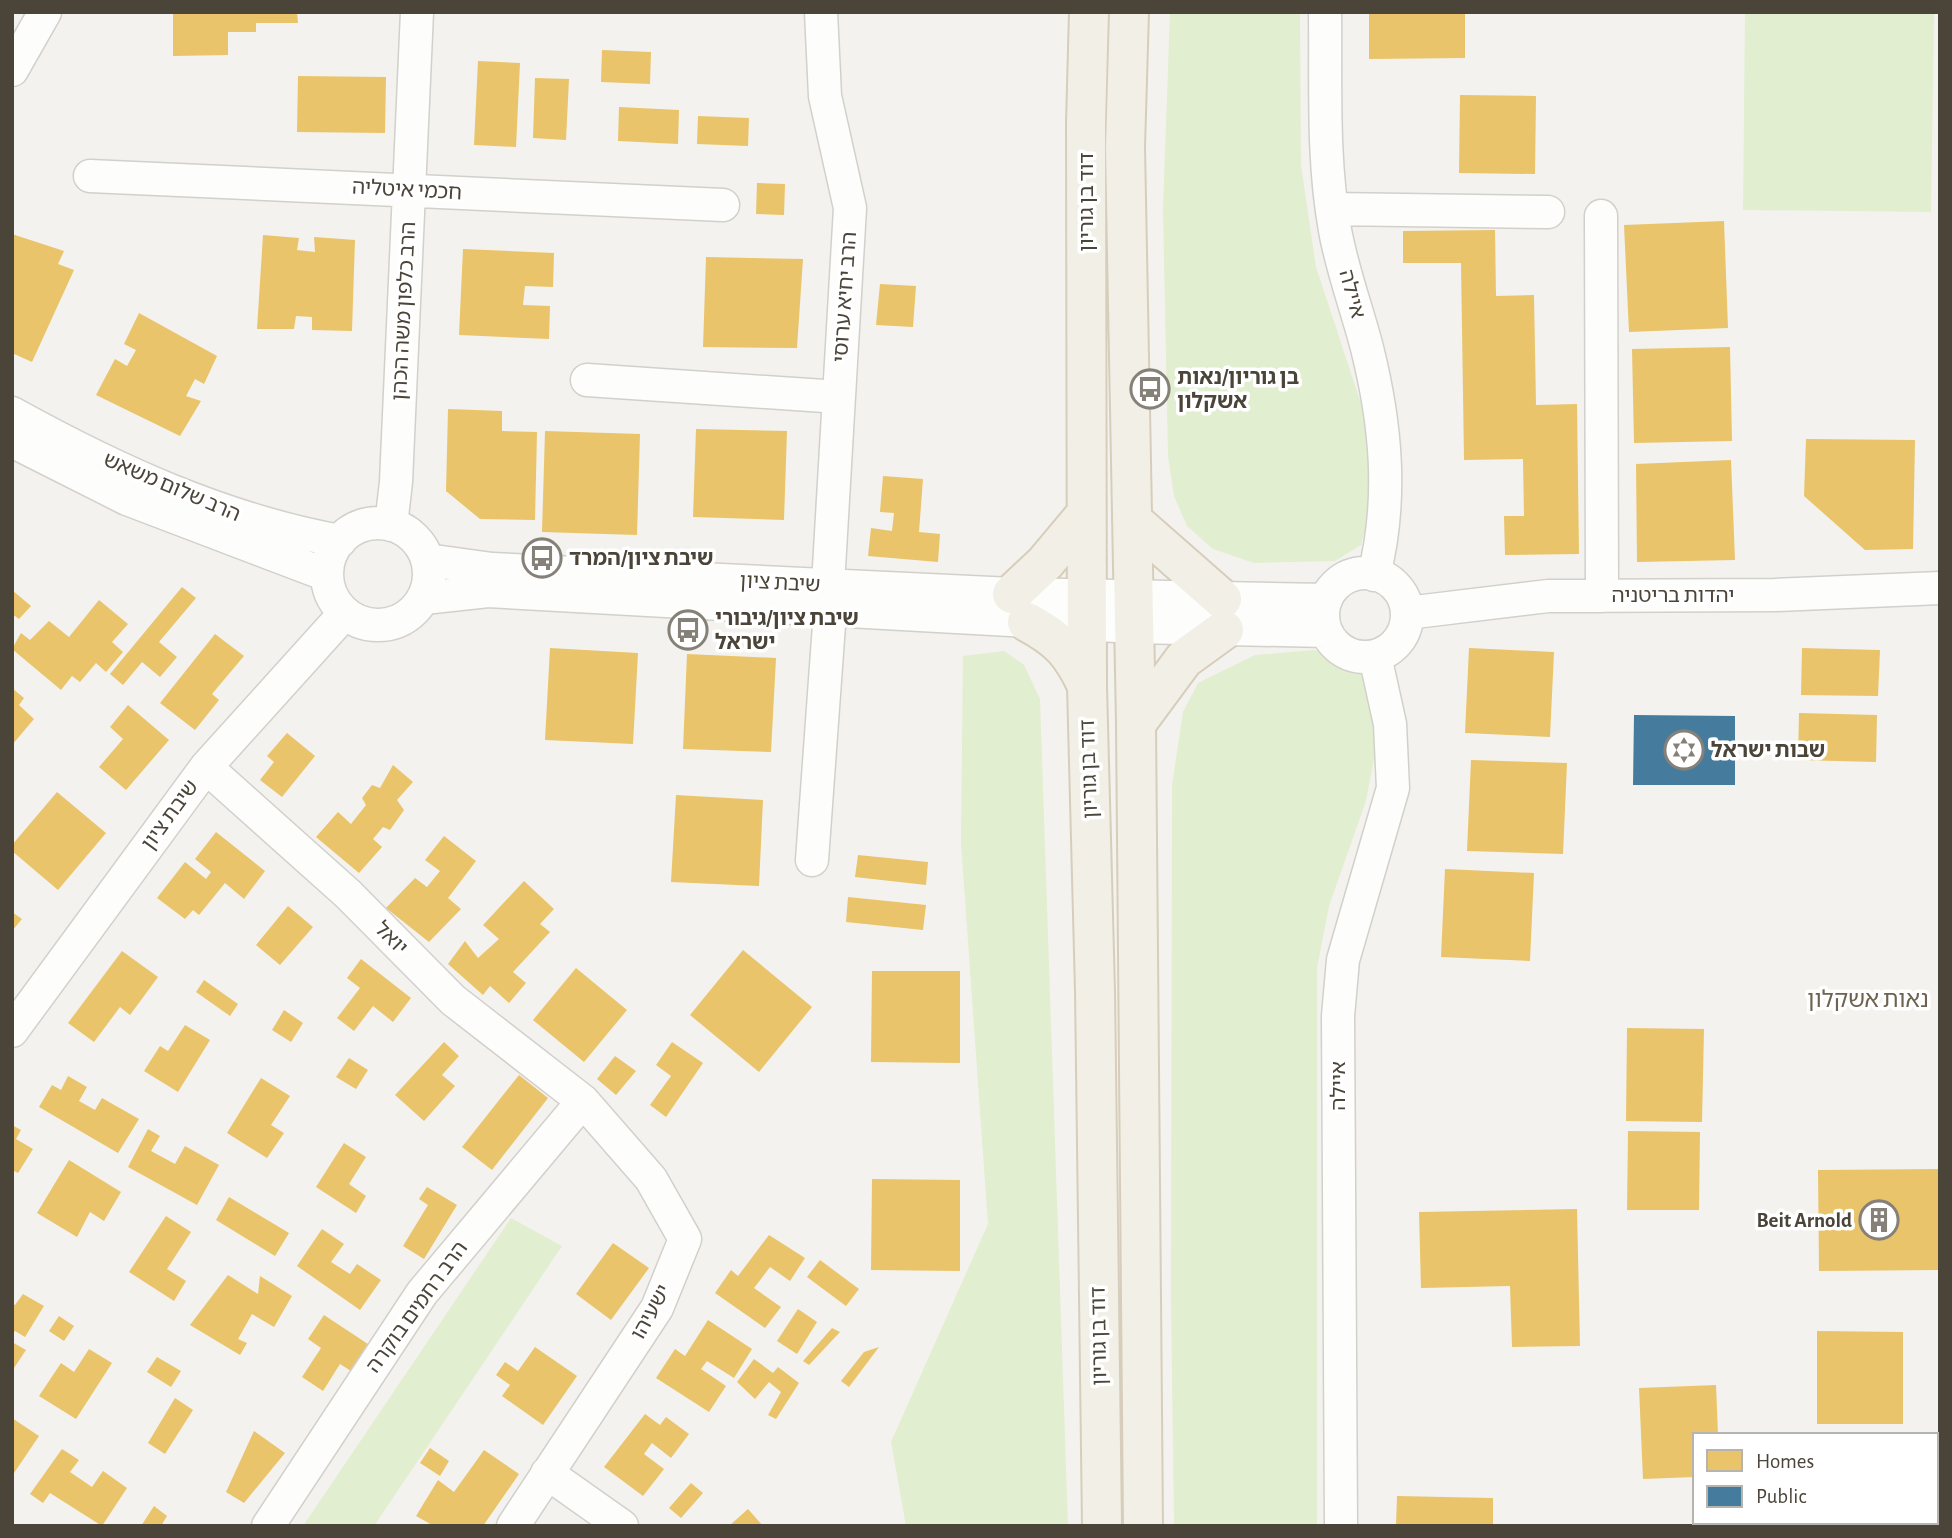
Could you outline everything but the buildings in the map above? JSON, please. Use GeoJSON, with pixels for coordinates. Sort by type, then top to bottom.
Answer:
{"type":"FeatureCollection","features":[{"type":"Feature","properties":{"kind":"main road","name":"דוד בן גוריון"},"geometry":{"type":"LineString","coordinates":[[1089,12],[1086,123],[1087,686],[1095,991],[1102,1526]]}},
{"type":"Feature","properties":{"kind":"main road","name":"דוד בן גוריון"},"geometry":{"type":"LineString","coordinates":[[1129,12],[1125,148],[1136,724],[1143,1526]]}},
{"type":"Feature","properties":{"kind":"main road"},"geometry":{"type":"LineString","coordinates":[[1087,514],[1045,564],[1019,608],[1073,656],[1087,686]]}},
{"type":"Feature","properties":{"kind":"main road"},"geometry":{"type":"LineString","coordinates":[[1132,520],[1223,614],[1184,659],[1136,724]]}},
{"type":"Feature","properties":{"kind":"street"},"geometry":{"type":"LineString","coordinates":[[12,70],[45,12]]}},
{"type":"Feature","properties":{"kind":"street","name":"הרב כלפון משה הכהן"},"geometry":{"type":"LineString","coordinates":[[391,525],[417,12]]}},
{"type":"Feature","properties":{"kind":"street","name":"הרב יחיא ערוסי"},"geometry":{"type":"LineString","coordinates":[[812,860],[850,208],[825,96],[821,12]]}},
{"type":"Feature","properties":{"kind":"street","name":"איילה"},"geometry":{"type":"LineString","coordinates":[[1325,12],[1327,153],[1335,231],[1382,414],[1386,508],[1374,575]]}},
{"type":"Feature","properties":{"kind":"street","name":"חכמי איטליה"},"geometry":{"type":"LineString","coordinates":[[90,176],[723,205]]}},
{"type":"Feature","properties":{"kind":"street"},"geometry":{"type":"LineString","coordinates":[[1333,209],[1548,212]]}},
{"type":"Feature","properties":{"kind":"street"},"geometry":{"type":"LineString","coordinates":[[1601,216],[1602,596]]}},
{"type":"Feature","properties":{"kind":"street"},"geometry":{"type":"LineString","coordinates":[[587,380],[839,397]]}},
{"type":"Feature","properties":{"kind":"street","name":"הרב שלום משאש"},"geometry":{"type":"LineString","coordinates":[[12,413],[188,499],[265,525],[340,541]]}},
{"type":"Feature","properties":{"kind":"street","name":"הרב שלום משאש"},"geometry":{"type":"LineString","coordinates":[[12,442],[127,499],[327,575]]}},
{"type":"Feature","properties":{"kind":"street"},"geometry":{"type":"LineString","coordinates":[[369,524],[391,525],[417,541],[427,559],[429,579],[424,598],[406,617],[382,626],[368,625],[345,613],[332,596],[327,575],[331,557],[348,533],[369,524]]}},
{"type":"Feature","properties":{"kind":"street","name":"שיבת ציון"},"geometry":{"type":"LineString","coordinates":[[427,559],[492,569],[829,598]]}},
{"type":"Feature","properties":{"kind":"street"},"geometry":{"type":"LineString","coordinates":[[1358,574],[1374,575],[1396,587],[1407,613],[1400,638],[1392,648],[1375,656],[1356,657],[1345,653],[1326,631],[1323,613],[1326,600],[1334,587],[1345,578],[1358,574]]}},
{"type":"Feature","properties":{"kind":"street","name":"יהדות בריטניה"},"geometry":{"type":"LineString","coordinates":[[1407,613],[1548,596],[1775,595],[1940,588]]}},
{"type":"Feature","properties":{"kind":"street","name":"שיבת ציון"},"geometry":{"type":"LineString","coordinates":[[424,598],[488,591],[829,598],[1087,610]]}},
{"type":"Feature","properties":{"kind":"street"},"geometry":{"type":"LineString","coordinates":[[1223,614],[1326,600]]}},
{"type":"Feature","properties":{"kind":"street"},"geometry":{"type":"LineString","coordinates":[[1087,610],[1223,614],[1326,631]]}},
{"type":"Feature","properties":{"kind":"street","name":"שיבת ציון"},"geometry":{"type":"LineString","coordinates":[[12,1031],[206,767],[345,613]]}},
{"type":"Feature","properties":{"kind":"street","name":"איילה"},"geometry":{"type":"LineString","coordinates":[[1341,1526],[1338,1016],[1343,960],[1393,788],[1390,724],[1375,656]]}},
{"type":"Feature","properties":{"kind":"street","name":"יואל"},"geometry":{"type":"LineString","coordinates":[[206,767],[348,894],[453,1000],[583,1101]]}},
{"type":"Feature","properties":{"kind":"street","name":"ישעיהו"},"geometry":{"type":"LineString","coordinates":[[513,1526],[657,1308],[685,1239],[651,1179],[583,1101]]}},
{"type":"Feature","properties":{"kind":"street","name":"הרב רחמים בוקרה"},"geometry":{"type":"LineString","coordinates":[[268,1526],[422,1293],[583,1101]]}},
{"type":"Feature","properties":{"kind":"street"},"geometry":{"type":"LineString","coordinates":[[547,1473],[622,1526]]}},
{"type":"Feature","properties":{"kind":"green space"},"geometry":{"type":"Polygon","coordinates":[[[1170,12],[1300,12],[1301,165],[1316,267],[1369,428],[1371,507],[1361,545],[1335,561],[1254,563],[1213,549],[1187,526],[1174,496],[1168,456],[1163,209],[1170,12]]]}},
{"type":"Feature","properties":{"kind":"green space"},"geometry":{"type":"Polygon","coordinates":[[[1745,12],[1934,12],[1931,212],[1743,210],[1745,12]]]}},
{"type":"Feature","properties":{"kind":"green space"},"geometry":{"type":"Polygon","coordinates":[[[1314,650],[1362,664],[1376,698],[1377,744],[1366,801],[1329,906],[1317,968],[1317,1526],[1174,1526],[1171,1301],[1172,785],[1183,712],[1198,683],[1255,655],[1314,650]]]}},
{"type":"Feature","properties":{"kind":"green space"},"geometry":{"type":"Polygon","coordinates":[[[1004,651],[1024,665],[1040,699],[1068,1526],[906,1526],[891,1442],[988,1224],[961,843],[963,656],[1004,651]]]}},
{"type":"Feature","properties":{"kind":"green space"},"geometry":{"type":"Polygon","coordinates":[[[511,1218],[562,1246],[374,1526],[303,1526],[511,1218]]]}},
{"type":"Feature","properties":{"kind":"place","name":"בן גוריון/נאות אשקלון"},"geometry":{"type":"Point","coordinates":[1150,389]}},
{"type":"Feature","properties":{"kind":"place","name":"שיבת ציון/המרד"},"geometry":{"type":"Point","coordinates":[542,558]}},
{"type":"Feature","properties":{"kind":"place","name":"שיבת ציון/גיבורי ישראל"},"geometry":{"type":"Point","coordinates":[688,630]}},
{"type":"Feature","properties":{"kind":"place","name":"שבות ישראל"},"geometry":{"type":"Point","coordinates":[1684,750]}},
{"type":"Feature","properties":{"kind":"place","name":"Beit Arnold"},"geometry":{"type":"Point","coordinates":[1879,1220]}},
{"type":"Feature","properties":{"kind":"district","name":"נאות אשקלון"},"geometry":{"type":"Point","coordinates":[1868,1000]}}]}
